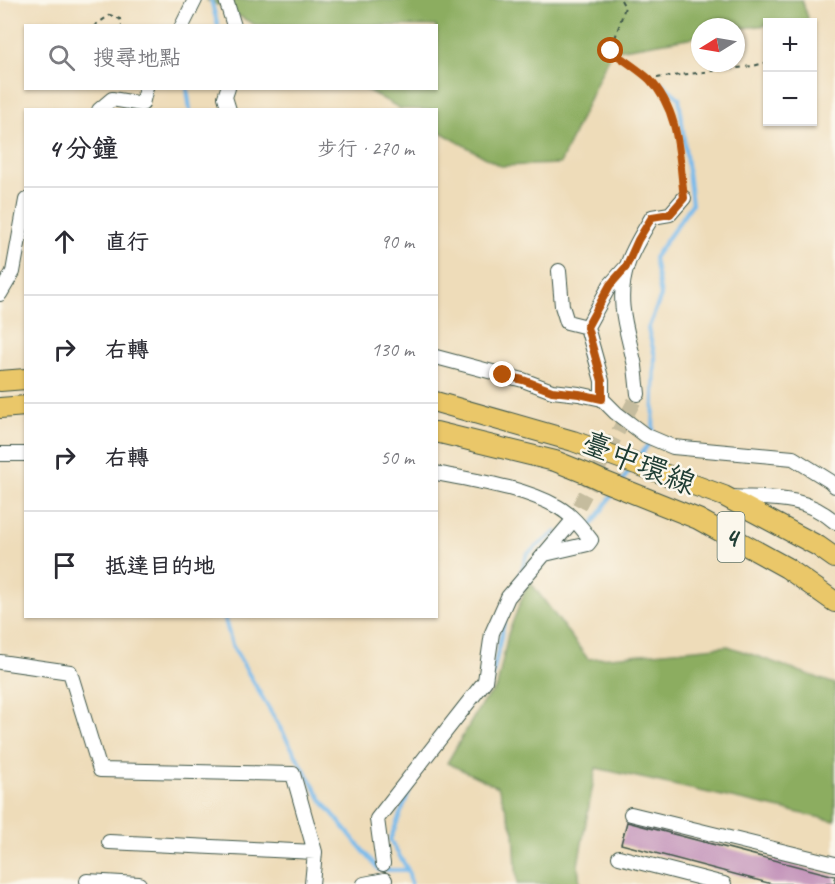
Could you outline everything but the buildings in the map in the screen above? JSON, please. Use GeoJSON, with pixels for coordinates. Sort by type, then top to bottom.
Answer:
{"type":"FeatureCollection","features":[{"type":"Feature","properties":{"kind":"highway"},"geometry":{"type":"LineString","coordinates":[[0,381],[24,379]]}},
{"type":"Feature","properties":{"kind":"highway","name":"臺中環線"},"geometry":{"type":"LineString","coordinates":[[438,403],[573,441],[724,496],[818,546],[835,558]]}},
{"type":"Feature","properties":{"kind":"highway"},"geometry":{"type":"LineString","coordinates":[[0,408],[24,406]]}},
{"type":"Feature","properties":{"kind":"highway","name":"臺中環線"},"geometry":{"type":"LineString","coordinates":[[438,432],[555,461],[698,519],[787,568],[835,602]]}},
{"type":"Feature","properties":{"kind":"lane"},"geometry":{"type":"LineString","coordinates":[[183,24],[195,0]]}},
{"type":"Feature","properties":{"kind":"lane"},"geometry":{"type":"LineString","coordinates":[[226,0],[233,24]]}},
{"type":"Feature","properties":{"kind":"lane"},"geometry":{"type":"LineString","coordinates":[[101,108],[112,99],[142,104],[146,90]]}},
{"type":"Feature","properties":{"kind":"lane"},"geometry":{"type":"LineString","coordinates":[[227,90],[225,97],[228,108]]}},
{"type":"Feature","properties":{"kind":"lane"},"geometry":{"type":"LineString","coordinates":[[638,394],[635,366],[627,337],[622,302],[626,267],[638,240],[652,217],[670,214],[684,198]]}},
{"type":"Feature","properties":{"kind":"lane"},"geometry":{"type":"LineString","coordinates":[[0,294],[13,272],[24,211]]}},
{"type":"Feature","properties":{"kind":"lane"},"geometry":{"type":"LineString","coordinates":[[602,399],[602,381],[587,327],[610,285],[626,267]]}},
{"type":"Feature","properties":{"kind":"lane"},"geometry":{"type":"LineString","coordinates":[[559,271],[562,306],[567,322],[587,327]]}},
{"type":"Feature","properties":{"kind":"lane"},"geometry":{"type":"LineString","coordinates":[[438,358],[523,380],[552,391],[602,399],[645,435],[673,447],[793,458],[835,486]]}},
{"type":"Feature","properties":{"kind":"lane"},"geometry":{"type":"LineString","coordinates":[[0,454],[24,454]]}},
{"type":"Feature","properties":{"kind":"lane"},"geometry":{"type":"LineString","coordinates":[[438,473],[514,490],[558,507],[577,522],[591,540],[588,544],[571,546],[562,551],[545,554]]}},
{"type":"Feature","properties":{"kind":"lane"},"geometry":{"type":"LineString","coordinates":[[724,496],[790,500],[822,511],[835,522]]}},
{"type":"Feature","properties":{"kind":"lane"},"geometry":{"type":"LineString","coordinates":[[383,864],[377,819],[485,681],[492,633],[508,597],[569,525]]}},
{"type":"Feature","properties":{"kind":"lane"},"geometry":{"type":"LineString","coordinates":[[0,662],[70,672],[100,770],[292,774],[315,852],[312,884]]}},
{"type":"Feature","properties":{"kind":"lane"},"geometry":{"type":"LineString","coordinates":[[631,814],[835,864]]}},
{"type":"Feature","properties":{"kind":"lane"},"geometry":{"type":"LineString","coordinates":[[109,842],[315,852]]}},
{"type":"Feature","properties":{"kind":"lane"},"geometry":{"type":"LineString","coordinates":[[619,857],[724,884]]}},
{"type":"Feature","properties":{"kind":"lane"},"geometry":{"type":"LineString","coordinates":[[364,884],[385,880]]}},
{"type":"Feature","properties":{"kind":"lane"},"geometry":{"type":"LineString","coordinates":[[87,881],[139,884]]}},
{"type":"Feature","properties":{"kind":"path"},"geometry":{"type":"LineString","coordinates":[[621,0],[624,7],[611,51],[648,79],[666,100],[674,120],[684,198]]}},
{"type":"Feature","properties":{"kind":"path"},"geometry":{"type":"LineString","coordinates":[[97,24],[111,15],[120,19],[121,24]]}},
{"type":"Feature","properties":{"kind":"path"},"geometry":{"type":"LineString","coordinates":[[648,79],[731,70],[763,63]]}},
{"type":"Feature","properties":{"kind":"green space"},"geometry":{"type":"Polygon","coordinates":[[[206,0],[802,0],[808,18],[763,18],[763,26],[745,28],[745,18],[691,18],[691,38],[611,51],[560,164],[500,166],[438,131],[438,108],[399,108],[367,90],[438,90],[438,24],[253,24],[206,0]]]}},
{"type":"Feature","properties":{"kind":"green space"},"geometry":{"type":"Polygon","coordinates":[[[528,583],[531,583],[588,659],[728,646],[835,684],[835,821],[596,768],[578,865],[580,884],[517,884],[514,832],[498,787],[447,763],[482,703],[497,687],[508,634],[528,583]]]}},
{"type":"Feature","properties":{"kind":"waterway"},"geometry":{"type":"LineString","coordinates":[[211,0],[217,24]]}},
{"type":"Feature","properties":{"kind":"waterway"},"geometry":{"type":"LineString","coordinates":[[653,435],[655,356],[648,329],[661,296],[654,258],[692,204],[679,98],[662,83]]}},
{"type":"Feature","properties":{"kind":"waterway"},"geometry":{"type":"LineString","coordinates":[[187,90],[190,108]]}},
{"type":"Feature","properties":{"kind":"waterway"},"geometry":{"type":"LineString","coordinates":[[638,458],[650,442]]}},
{"type":"Feature","properties":{"kind":"waterway"},"geometry":{"type":"LineString","coordinates":[[621,482],[631,469]]}},
{"type":"Feature","properties":{"kind":"waterway"},"geometry":{"type":"LineString","coordinates":[[584,527],[592,525],[615,491]]}},
{"type":"Feature","properties":{"kind":"waterway"},"geometry":{"type":"LineString","coordinates":[[520,575],[527,554],[556,532]]}},
{"type":"Feature","properties":{"kind":"waterway"},"geometry":{"type":"LineString","coordinates":[[225,618],[232,645],[323,802],[379,870],[408,870]]}},
{"type":"Feature","properties":{"kind":"waterway"},"geometry":{"type":"LineString","coordinates":[[492,679],[504,622]]}},
{"type":"Feature","properties":{"kind":"waterway"},"geometry":{"type":"LineString","coordinates":[[411,884],[408,870],[390,840],[413,782]]}},
{"type":"Feature","properties":{"kind":"tunnel"},"geometry":{"type":"LineString","coordinates":[[569,525],[638,394]]}},
{"type":"Feature","properties":{"kind":"route"},"geometry":{"type":"LineString","coordinates":[[503,375],[552,391],[602,399],[602,381],[587,327],[610,285],[626,267],[638,240],[652,217],[670,214],[684,198],[674,120],[666,100],[648,79],[611,51]]}}]}
